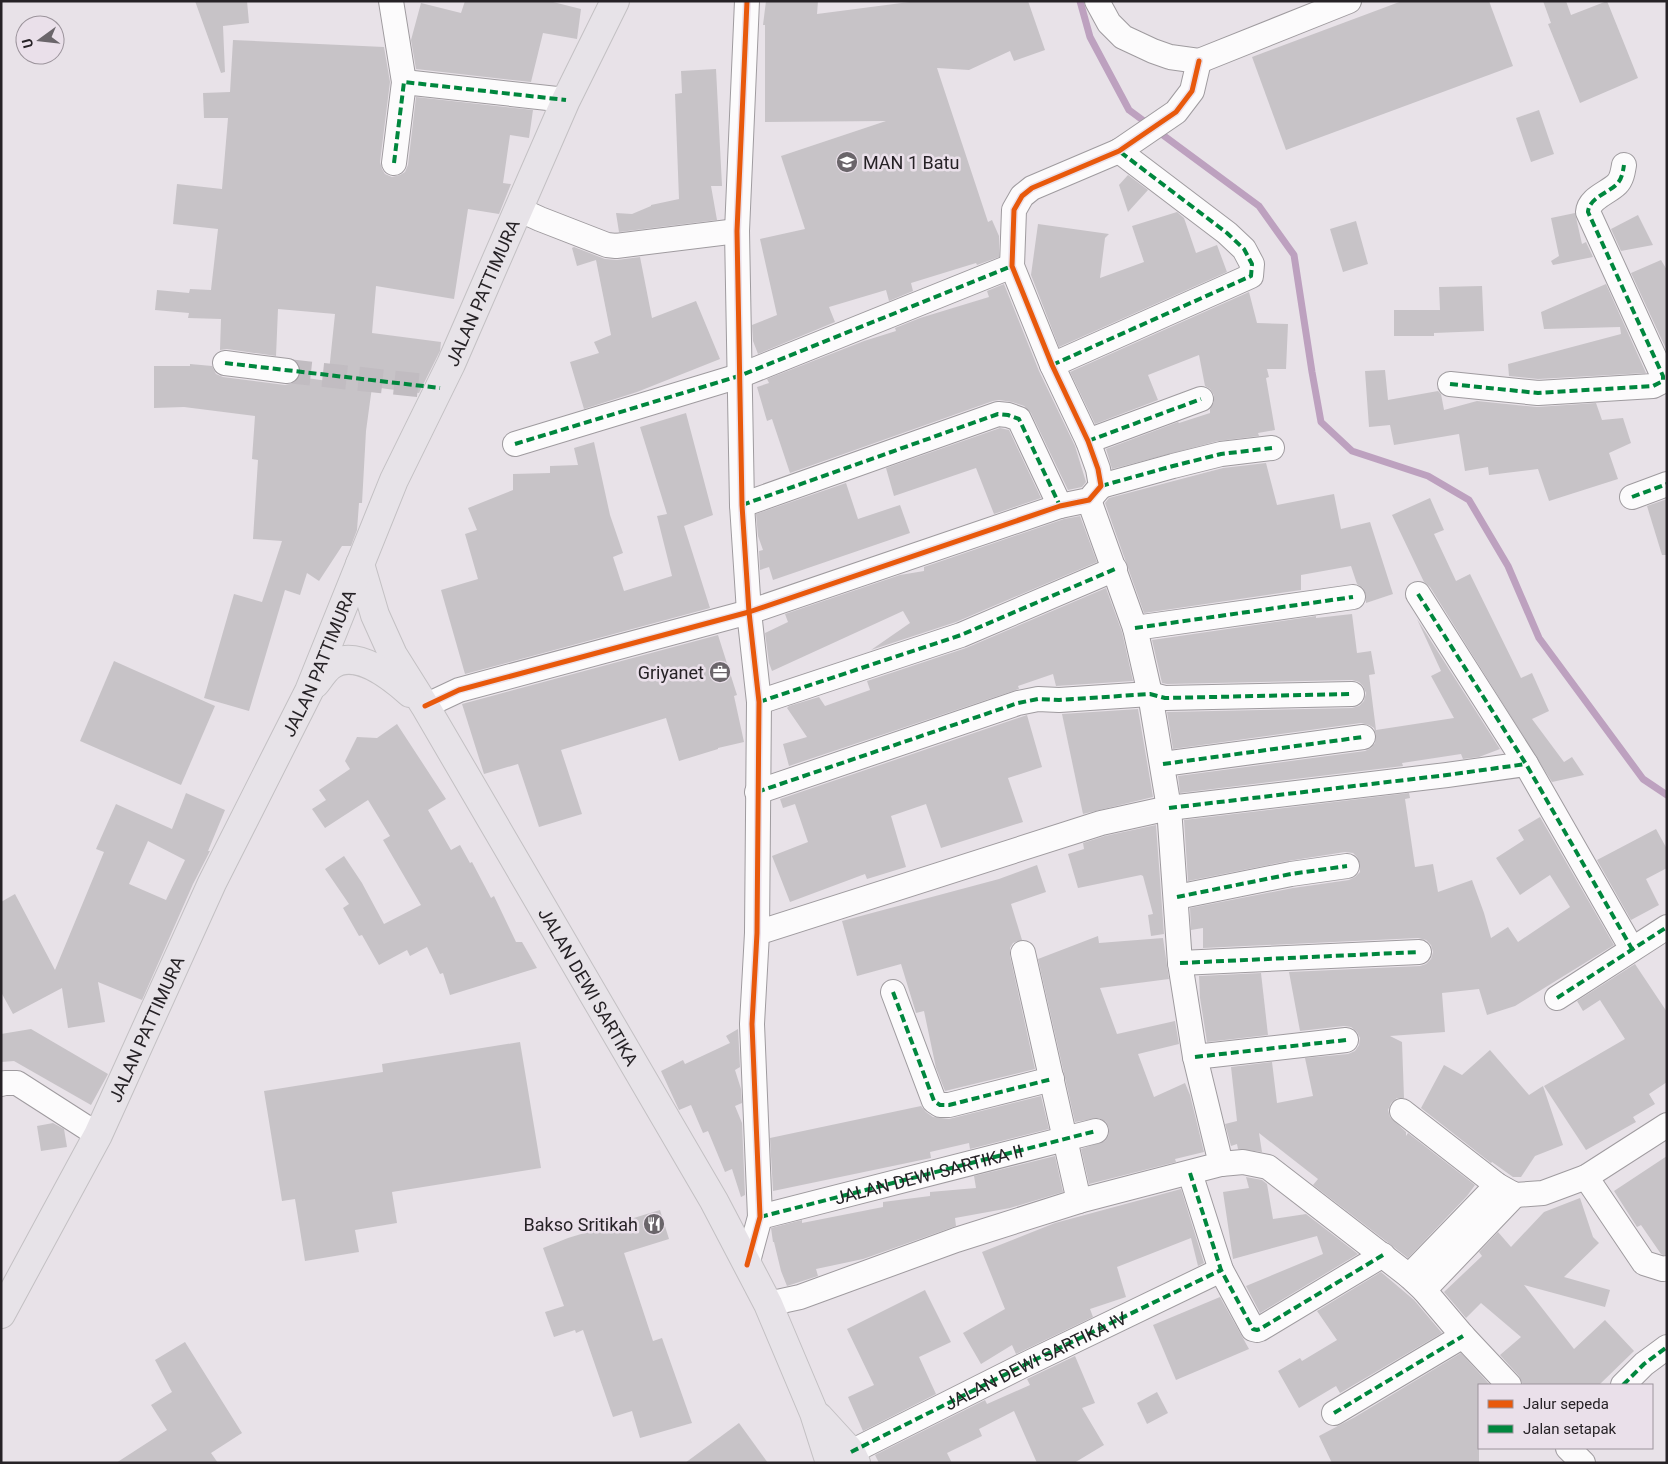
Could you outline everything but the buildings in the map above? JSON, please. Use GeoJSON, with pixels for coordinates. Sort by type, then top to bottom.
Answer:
{"type":"FeatureCollection","features":[{"type":"Feature","properties":{"kind":"main road","name":"JALAN PATTIMURA"},"geometry":{"type":"LineString","coordinates":[[1,1314],[98,1135],[212,883],[309,691],[394,480],[437,387],[451,364],[566,100],[615,1]]}},
{"type":"Feature","properties":{"kind":"main road","name":"JALAN DEWI SARTIKA"},"geometry":{"type":"LineString","coordinates":[[360,564],[375,615],[393,655],[425,706],[714,1201],[768,1304],[814,1413],[845,1459]]}},
{"type":"Feature","properties":{"kind":"main road"},"geometry":{"type":"LineString","coordinates":[[309,691],[330,666],[342,661],[356,661],[374,666],[396,680],[425,706]]}},
{"type":"Feature","properties":{"kind":"street"},"geometry":{"type":"LineString","coordinates":[[391,1],[404,82],[394,163]]}},
{"type":"Feature","properties":{"kind":"street"},"geometry":{"type":"LineString","coordinates":[[747,1],[737,231],[742,505],[749,612],[759,702],[757,933],[752,1024],[760,1217],[747,1265]]}},
{"type":"Feature","properties":{"kind":"street"},"geometry":{"type":"LineString","coordinates":[[1097,1],[1109,23],[1123,37],[1170,57],[1199,61],[1349,1]]}},
{"type":"Feature","properties":{"kind":"street"},"geometry":{"type":"LineString","coordinates":[[1199,61],[1192,91],[1176,112],[1119,151],[1032,188],[1022,196],[1014,210],[1012,266],[1052,365],[1088,441],[1098,469],[1095,493],[1115,570],[1135,628],[1163,764],[1170,808],[1180,964],[1195,1057],[1221,1164]]}},
{"type":"Feature","properties":{"kind":"street"},"geometry":{"type":"LineString","coordinates":[[404,82],[566,100]]}},
{"type":"Feature","properties":{"kind":"street"},"geometry":{"type":"LineString","coordinates":[[1052,365],[1251,276],[1252,264],[1244,249],[1227,233],[1119,151]]}},
{"type":"Feature","properties":{"kind":"street"},"geometry":{"type":"LineString","coordinates":[[1450,384],[1538,393],[1654,386],[1663,382],[1663,376],[1588,212],[1588,206],[1592,202],[1617,185],[1624,165]]}},
{"type":"Feature","properties":{"kind":"street"},"geometry":{"type":"LineString","coordinates":[[518,209],[607,245],[616,246],[737,231]]}},
{"type":"Feature","properties":{"kind":"street"},"geometry":{"type":"LineString","coordinates":[[515,444],[739,376],[1012,266]]}},
{"type":"Feature","properties":{"kind":"street"},"geometry":{"type":"LineString","coordinates":[[225,363],[287,370]]}},
{"type":"Feature","properties":{"kind":"street"},"geometry":{"type":"LineString","coordinates":[[1088,441],[1200,399]]}},
{"type":"Feature","properties":{"kind":"street"},"geometry":{"type":"LineString","coordinates":[[742,505],[998,414],[1019,419],[1060,506]]}},
{"type":"Feature","properties":{"kind":"street"},"geometry":{"type":"LineString","coordinates":[[425,706],[459,690],[749,612],[1173,466],[1221,454],[1272,448]]}},
{"type":"Feature","properties":{"kind":"street"},"geometry":{"type":"LineString","coordinates":[[1632,498],[1667,484]]}},
{"type":"Feature","properties":{"kind":"street"},"geometry":{"type":"LineString","coordinates":[[759,702],[961,635],[1115,570]]}},
{"type":"Feature","properties":{"kind":"street"},"geometry":{"type":"LineString","coordinates":[[1418,594],[1526,764],[1632,949]]}},
{"type":"Feature","properties":{"kind":"street"},"geometry":{"type":"LineString","coordinates":[[1135,628],[1353,597]]}},
{"type":"Feature","properties":{"kind":"street"},"geometry":{"type":"LineString","coordinates":[[758,792],[1018,703],[1038,699],[1059,700],[1150,694],[1165,698],[1352,694]]}},
{"type":"Feature","properties":{"kind":"street"},"geometry":{"type":"LineString","coordinates":[[1163,764],[1363,737]]}},
{"type":"Feature","properties":{"kind":"street"},"geometry":{"type":"LineString","coordinates":[[757,933],[1101,823],[1170,808],[1526,764]]}},
{"type":"Feature","properties":{"kind":"street"},"geometry":{"type":"LineString","coordinates":[[1177,897],[1291,874],[1347,866]]}},
{"type":"Feature","properties":{"kind":"street"},"geometry":{"type":"LineString","coordinates":[[1557,998],[1667,927]]}},
{"type":"Feature","properties":{"kind":"street"},"geometry":{"type":"LineString","coordinates":[[1180,964],[1419,952]]}},
{"type":"Feature","properties":{"kind":"street"},"geometry":{"type":"LineString","coordinates":[[1023,953],[1079,1201]]}},
{"type":"Feature","properties":{"kind":"street"},"geometry":{"type":"LineString","coordinates":[[893,992],[934,1101],[940,1105],[949,1105],[1052,1080]]}},
{"type":"Feature","properties":{"kind":"street"},"geometry":{"type":"LineString","coordinates":[[1195,1057],[1346,1040]]}},
{"type":"Feature","properties":{"kind":"street"},"geometry":{"type":"LineString","coordinates":[[1,1084],[17,1083],[98,1135]]}},
{"type":"Feature","properties":{"kind":"street"},"geometry":{"type":"LineString","coordinates":[[1402,1111],[1506,1190],[1543,1193],[1586,1177],[1667,1125]]}},
{"type":"Feature","properties":{"kind":"street","name":"JALAN DEWI SARTIKA II"},"geometry":{"type":"LineString","coordinates":[[760,1217],[1096,1131]]}},
{"type":"Feature","properties":{"kind":"street"},"geometry":{"type":"LineString","coordinates":[[768,1304],[800,1297],[956,1240],[1079,1201],[1221,1164],[1243,1162],[1268,1167],[1383,1255],[1416,1283],[1508,1384]]}},
{"type":"Feature","properties":{"kind":"street"},"geometry":{"type":"LineString","coordinates":[[1190,1173],[1221,1270],[1253,1329],[1257,1330],[1383,1255]]}},
{"type":"Feature","properties":{"kind":"street"},"geometry":{"type":"LineString","coordinates":[[1586,1177],[1644,1263],[1663,1269],[1667,1268]]}},
{"type":"Feature","properties":{"kind":"street"},"geometry":{"type":"LineString","coordinates":[[1416,1283],[1506,1190]]}},
{"type":"Feature","properties":{"kind":"street","name":"JALAN DEWI SARTIKA IV"},"geometry":{"type":"LineString","coordinates":[[845,1459],[1022,1366],[1221,1270]]}},
{"type":"Feature","properties":{"kind":"street"},"geometry":{"type":"LineString","coordinates":[[1334,1414],[1463,1336]]}},
{"type":"Feature","properties":{"kind":"street"},"geometry":{"type":"LineString","coordinates":[[1624,1384],[1644,1364],[1667,1346]]}},
{"type":"Feature","properties":{"kind":"street"},"geometry":{"type":"LineString","coordinates":[[1569,1449],[1582,1463]]}},
{"type":"Feature","properties":{"kind":"waterway"},"geometry":{"type":"LineString","coordinates":[[1080,1],[1090,37],[1129,110],[1259,206],[1294,255],[1321,422],[1352,451],[1428,476],[1469,500],[1508,566],[1539,638],[1643,779],[1667,795]]}},
{"type":"Feature","properties":{"kind":"tunnel"},"geometry":{"type":"LineString","coordinates":[[287,371],[435,387]]}},
{"type":"Feature","properties":{"kind":"marked path"},"geometry":{"type":"LineString","coordinates":[[394,163],[404,82],[566,100]]}},
{"type":"Feature","properties":{"kind":"marked path"},"geometry":{"type":"LineString","coordinates":[[1052,365],[1251,276],[1252,264],[1244,249],[1227,233],[1119,151]]}},
{"type":"Feature","properties":{"kind":"marked path"},"geometry":{"type":"LineString","coordinates":[[1450,384],[1538,393],[1653,386],[1663,381],[1663,376],[1588,212],[1595,199],[1619,182],[1624,165]]}},
{"type":"Feature","properties":{"kind":"marked path"},"geometry":{"type":"LineString","coordinates":[[515,444],[739,376],[1012,266],[1013,271]]}},
{"type":"Feature","properties":{"kind":"marked path"},"geometry":{"type":"LineString","coordinates":[[225,363],[440,388]]}},
{"type":"Feature","properties":{"kind":"marked path"},"geometry":{"type":"LineString","coordinates":[[1088,441],[1201,399]]}},
{"type":"Feature","properties":{"kind":"marked path"},"geometry":{"type":"LineString","coordinates":[[742,505],[998,414],[1019,419],[1060,506]]}},
{"type":"Feature","properties":{"kind":"marked path"},"geometry":{"type":"LineString","coordinates":[[1101,486],[1221,454],[1272,448]]}},
{"type":"Feature","properties":{"kind":"marked path"},"geometry":{"type":"LineString","coordinates":[[1632,497],[1667,484]]}},
{"type":"Feature","properties":{"kind":"marked path"},"geometry":{"type":"LineString","coordinates":[[759,702],[961,635],[1115,569]]}},
{"type":"Feature","properties":{"kind":"marked path"},"geometry":{"type":"LineString","coordinates":[[1418,594],[1526,764],[1632,949]]}},
{"type":"Feature","properties":{"kind":"marked path"},"geometry":{"type":"LineString","coordinates":[[1135,628],[1353,597]]}},
{"type":"Feature","properties":{"kind":"marked path"},"geometry":{"type":"LineString","coordinates":[[757,792],[1018,703],[1038,699],[1059,700],[1150,694],[1165,698],[1352,694]]}},
{"type":"Feature","properties":{"kind":"marked path"},"geometry":{"type":"LineString","coordinates":[[1163,764],[1363,737]]}},
{"type":"Feature","properties":{"kind":"marked path"},"geometry":{"type":"LineString","coordinates":[[1169,808],[1526,764]]}},
{"type":"Feature","properties":{"kind":"marked path"},"geometry":{"type":"LineString","coordinates":[[1177,897],[1291,874],[1347,866]]}},
{"type":"Feature","properties":{"kind":"marked path"},"geometry":{"type":"LineString","coordinates":[[1557,998],[1667,927]]}},
{"type":"Feature","properties":{"kind":"marked path"},"geometry":{"type":"LineString","coordinates":[[1180,963],[1419,952]]}},
{"type":"Feature","properties":{"kind":"marked path"},"geometry":{"type":"LineString","coordinates":[[893,992],[934,1101],[940,1105],[949,1105],[1052,1079]]}},
{"type":"Feature","properties":{"kind":"marked path"},"geometry":{"type":"LineString","coordinates":[[1195,1057],[1346,1040]]}},
{"type":"Feature","properties":{"kind":"marked path"},"geometry":{"type":"LineString","coordinates":[[760,1217],[1096,1131]]}},
{"type":"Feature","properties":{"kind":"marked path"},"geometry":{"type":"LineString","coordinates":[[1190,1173],[1221,1270],[1253,1329],[1260,1329],[1383,1255]]}},
{"type":"Feature","properties":{"kind":"marked path"},"geometry":{"type":"LineString","coordinates":[[851,1452],[1022,1366],[1221,1270]]}},
{"type":"Feature","properties":{"kind":"marked path"},"geometry":{"type":"LineString","coordinates":[[1334,1413],[1463,1336]]}},
{"type":"Feature","properties":{"kind":"marked path"},"geometry":{"type":"LineString","coordinates":[[1624,1384],[1644,1364],[1667,1347]]}},
{"type":"Feature","properties":{"kind":"cycle path"},"geometry":{"type":"LineString","coordinates":[[747,1],[737,231],[742,505],[749,612],[759,702],[757,933],[752,1024],[760,1217],[747,1265]]}},
{"type":"Feature","properties":{"kind":"cycle path"},"geometry":{"type":"LineString","coordinates":[[425,706],[459,690],[749,612],[1060,506],[1089,500],[1101,486],[1098,469],[1088,441],[1052,365],[1012,266],[1014,210],[1022,196],[1032,188],[1119,151],[1176,112],[1192,91],[1199,61]]}},
{"type":"Feature","properties":{"kind":"place","name":"MAN 1 Batu"},"geometry":{"type":"Point","coordinates":[847,162]}},
{"type":"Feature","properties":{"kind":"place","name":"Griyanet"},"geometry":{"type":"Point","coordinates":[720,672]}},
{"type":"Feature","properties":{"kind":"place","name":"Bakso Sritikah"},"geometry":{"type":"Point","coordinates":[654,1224]}}]}
